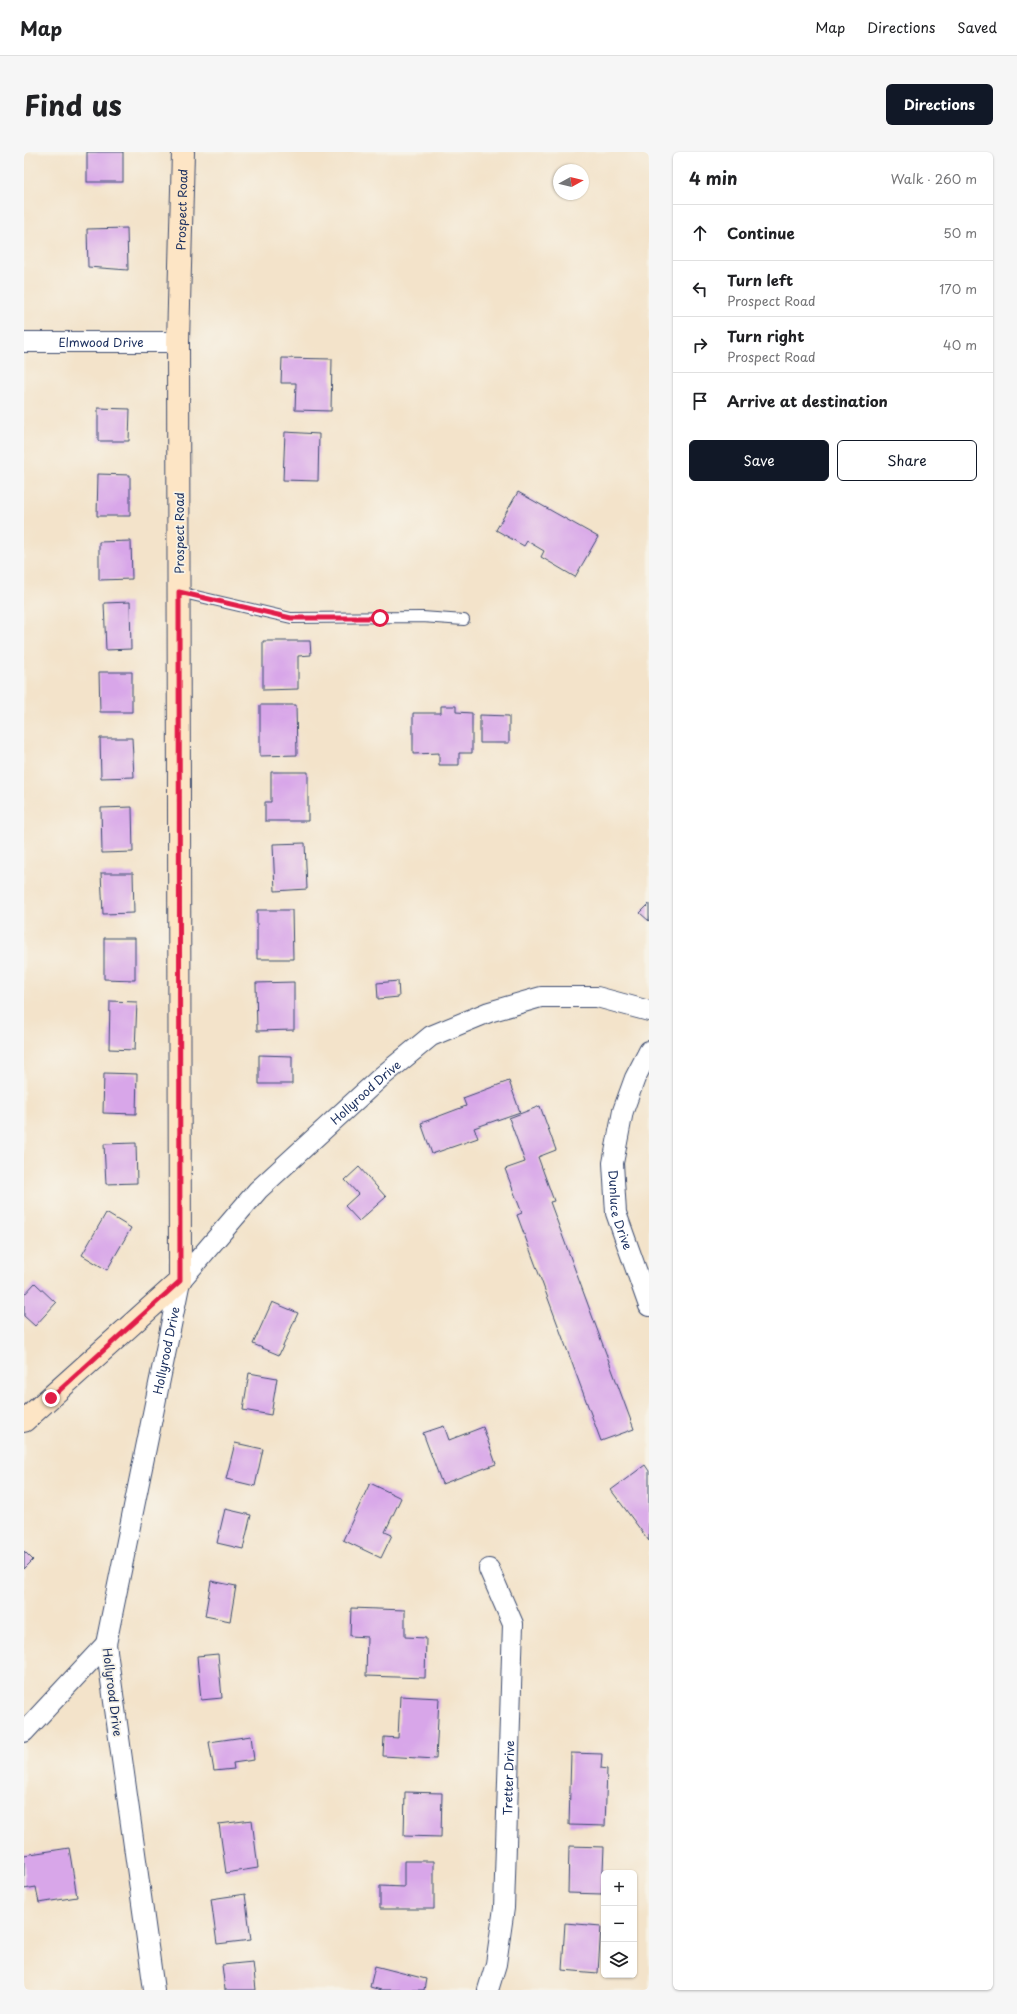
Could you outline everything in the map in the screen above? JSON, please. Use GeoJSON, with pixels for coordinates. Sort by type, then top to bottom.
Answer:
{"type":"FeatureCollection","features":[{"type":"Feature","properties":{"kind":"street","name":"Prospect Road"},"geometry":{"type":"LineString","coordinates":[[180,1281],[178,342],[183,152]]}},
{"type":"Feature","properties":{"kind":"street","name":"Elmwood Drive"},"geometry":{"type":"LineString","coordinates":[[24,342],[178,342]]}},
{"type":"Feature","properties":{"kind":"street","name":"Hollyrood Drive"},"geometry":{"type":"LineString","coordinates":[[154,1990],[106,1644],[180,1281],[258,1190],[380,1078],[431,1036],[490,1012],[541,997],[597,997],[649,1011]]}},
{"type":"Feature","properties":{"kind":"street","name":"Dunluce Drive"},"geometry":{"type":"LineString","coordinates":[[649,1052],[635,1078],[623,1111],[613,1163],[616,1213],[649,1306]]}},
{"type":"Feature","properties":{"kind":"street"},"geometry":{"type":"LineString","coordinates":[[24,1421],[180,1281]]}},
{"type":"Feature","properties":{"kind":"street","name":"Tretter Drive"},"geometry":{"type":"LineString","coordinates":[[488,1990],[496,1964],[504,1908],[513,1624],[489,1569]]}},
{"type":"Feature","properties":{"kind":"street"},"geometry":{"type":"LineString","coordinates":[[24,1732],[106,1644]]}},
{"type":"Feature","properties":{"kind":"lane"},"geometry":{"type":"LineString","coordinates":[[179,592],[291,618],[422,617],[464,620]]}},
{"type":"Feature","properties":{"kind":"building"},"geometry":{"type":"Polygon","coordinates":[[[87,152],[123,152],[123,182],[87,182],[87,152]]]}},
{"type":"Feature","properties":{"kind":"building"},"geometry":{"type":"Polygon","coordinates":[[[127,228],[128,270],[88,267],[87,229],[127,228]]]}},
{"type":"Feature","properties":{"kind":"building"},"geometry":{"type":"Polygon","coordinates":[[[282,358],[332,359],[331,411],[295,410],[296,383],[281,383],[282,358]]]}},
{"type":"Feature","properties":{"kind":"building"},"geometry":{"type":"Polygon","coordinates":[[[98,408],[130,409],[129,441],[98,441],[98,408]]]}},
{"type":"Feature","properties":{"kind":"building"},"geometry":{"type":"Polygon","coordinates":[[[285,432],[319,434],[318,481],[283,480],[285,432]]]}},
{"type":"Feature","properties":{"kind":"building"},"geometry":{"type":"Polygon","coordinates":[[[98,474],[130,475],[130,516],[97,516],[98,474]]]}},
{"type":"Feature","properties":{"kind":"building"},"geometry":{"type":"Polygon","coordinates":[[[518,492],[598,537],[575,577],[541,557],[544,551],[527,541],[524,546],[496,530],[518,492]]]}},
{"type":"Feature","properties":{"kind":"building"},"geometry":{"type":"Polygon","coordinates":[[[131,541],[132,579],[99,580],[99,542],[131,541]]]}},
{"type":"Feature","properties":{"kind":"building"},"geometry":{"type":"Polygon","coordinates":[[[130,602],[131,649],[106,650],[104,603],[130,602]]]}},
{"type":"Feature","properties":{"kind":"building"},"geometry":{"type":"Polygon","coordinates":[[[263,641],[310,641],[311,655],[298,656],[298,689],[263,690],[263,641]]]}},
{"type":"Feature","properties":{"kind":"building"},"geometry":{"type":"Polygon","coordinates":[[[99,672],[132,672],[132,712],[100,712],[99,672]]]}},
{"type":"Feature","properties":{"kind":"building"},"geometry":{"type":"Polygon","coordinates":[[[260,705],[296,705],[297,755],[260,756],[260,705]]]}},
{"type":"Feature","properties":{"kind":"building"},"geometry":{"type":"Polygon","coordinates":[[[441,706],[456,706],[456,712],[472,713],[472,753],[459,753],[459,765],[439,765],[439,753],[413,754],[413,713],[441,713],[441,706]]]}},
{"type":"Feature","properties":{"kind":"building"},"geometry":{"type":"Polygon","coordinates":[[[480,715],[509,716],[509,743],[480,743],[480,715]]]}},
{"type":"Feature","properties":{"kind":"building"},"geometry":{"type":"Polygon","coordinates":[[[100,738],[132,738],[134,777],[101,778],[100,738]]]}},
{"type":"Feature","properties":{"kind":"building"},"geometry":{"type":"Polygon","coordinates":[[[271,772],[308,772],[308,821],[265,821],[265,802],[271,802],[271,772]]]}},
{"type":"Feature","properties":{"kind":"building"},"geometry":{"type":"Polygon","coordinates":[[[132,807],[133,852],[102,853],[101,808],[132,807]]]}},
{"type":"Feature","properties":{"kind":"building"},"geometry":{"type":"Polygon","coordinates":[[[305,843],[307,889],[275,891],[273,844],[305,843]]]}},
{"type":"Feature","properties":{"kind":"building"},"geometry":{"type":"Polygon","coordinates":[[[101,873],[133,873],[134,913],[103,914],[101,873]]]}},
{"type":"Feature","properties":{"kind":"building"},"geometry":{"type":"Polygon","coordinates":[[[649,904],[649,921],[640,913],[649,904]]]}},
{"type":"Feature","properties":{"kind":"building"},"geometry":{"type":"Polygon","coordinates":[[[257,910],[292,910],[293,959],[257,959],[257,910]]]}},
{"type":"Feature","properties":{"kind":"building"},"geometry":{"type":"Polygon","coordinates":[[[104,938],[135,938],[135,980],[104,979],[104,938]]]}},
{"type":"Feature","properties":{"kind":"building"},"geometry":{"type":"Polygon","coordinates":[[[398,981],[399,997],[378,999],[377,983],[398,981]]]}},
{"type":"Feature","properties":{"kind":"building"},"geometry":{"type":"Polygon","coordinates":[[[294,982],[294,1030],[257,1031],[256,983],[294,982]]]}},
{"type":"Feature","properties":{"kind":"building"},"geometry":{"type":"Polygon","coordinates":[[[110,1001],[137,1002],[135,1050],[109,1049],[110,1001]]]}},
{"type":"Feature","properties":{"kind":"building"},"geometry":{"type":"Polygon","coordinates":[[[259,1055],[292,1056],[292,1084],[259,1084],[259,1055]]]}},
{"type":"Feature","properties":{"kind":"building"},"geometry":{"type":"Polygon","coordinates":[[[104,1073],[137,1074],[136,1114],[103,1113],[104,1073]]]}},
{"type":"Feature","properties":{"kind":"building"},"geometry":{"type":"Polygon","coordinates":[[[509,1081],[520,1112],[474,1128],[478,1138],[432,1154],[421,1123],[466,1106],[463,1098],[509,1081]]]}},
{"type":"Feature","properties":{"kind":"building"},"geometry":{"type":"Polygon","coordinates":[[[540,1106],[556,1150],[538,1157],[554,1201],[550,1202],[634,1429],[601,1441],[517,1215],[522,1213],[505,1169],[525,1162],[509,1118],[540,1106]]]}},
{"type":"Feature","properties":{"kind":"building"},"geometry":{"type":"Polygon","coordinates":[[[136,1143],[137,1183],[106,1184],[104,1144],[136,1143]]]}},
{"type":"Feature","properties":{"kind":"building"},"geometry":{"type":"Polygon","coordinates":[[[359,1167],[386,1197],[359,1221],[345,1206],[358,1194],[345,1180],[359,1167]]]}},
{"type":"Feature","properties":{"kind":"building"},"geometry":{"type":"Polygon","coordinates":[[[106,1213],[131,1228],[107,1270],[82,1255],[106,1213]]]}},
{"type":"Feature","properties":{"kind":"building"},"geometry":{"type":"Polygon","coordinates":[[[35,1283],[56,1303],[35,1326],[24,1316],[24,1295],[35,1283]]]}},
{"type":"Feature","properties":{"kind":"building"},"geometry":{"type":"Polygon","coordinates":[[[272,1302],[298,1313],[279,1355],[253,1344],[272,1302]]]}},
{"type":"Feature","properties":{"kind":"building"},"geometry":{"type":"Polygon","coordinates":[[[249,1373],[277,1378],[271,1415],[243,1410],[249,1373]]]}},
{"type":"Feature","properties":{"kind":"building"},"geometry":{"type":"Polygon","coordinates":[[[444,1426],[449,1440],[483,1427],[496,1464],[442,1484],[423,1433],[444,1426]]]}},
{"type":"Feature","properties":{"kind":"building"},"geometry":{"type":"Polygon","coordinates":[[[235,1443],[263,1449],[255,1486],[226,1479],[235,1443]]]}},
{"type":"Feature","properties":{"kind":"building"},"geometry":{"type":"Polygon","coordinates":[[[645,1465],[649,1471],[649,1541],[611,1490],[645,1465]]]}},
{"type":"Feature","properties":{"kind":"building"},"geometry":{"type":"Polygon","coordinates":[[[370,1483],[401,1498],[385,1532],[392,1535],[381,1558],[343,1540],[370,1483]]]}},
{"type":"Feature","properties":{"kind":"building"},"geometry":{"type":"Polygon","coordinates":[[[225,1509],[251,1515],[243,1549],[217,1543],[225,1509]]]}},
{"type":"Feature","properties":{"kind":"building"},"geometry":{"type":"Polygon","coordinates":[[[24,1551],[33,1560],[24,1569],[24,1551]]]}},
{"type":"Feature","properties":{"kind":"building"},"geometry":{"type":"Polygon","coordinates":[[[211,1581],[236,1586],[230,1621],[205,1616],[211,1581]]]}},
{"type":"Feature","properties":{"kind":"building"},"geometry":{"type":"Polygon","coordinates":[[[351,1608],[405,1610],[405,1637],[426,1638],[425,1678],[366,1676],[367,1637],[350,1636],[351,1608]]]}},
{"type":"Feature","properties":{"kind":"building"},"geometry":{"type":"Polygon","coordinates":[[[218,1654],[222,1698],[201,1700],[197,1656],[218,1654]]]}},
{"type":"Feature","properties":{"kind":"building"},"geometry":{"type":"Polygon","coordinates":[[[400,1696],[439,1698],[436,1759],[383,1756],[384,1737],[398,1738],[400,1696]]]}},
{"type":"Feature","properties":{"kind":"building"},"geometry":{"type":"Polygon","coordinates":[[[251,1736],[254,1760],[233,1763],[234,1769],[214,1771],[209,1742],[251,1736]]]}},
{"type":"Feature","properties":{"kind":"building"},"geometry":{"type":"Polygon","coordinates":[[[571,1753],[602,1754],[601,1768],[607,1769],[605,1826],[569,1825],[571,1753]]]}},
{"type":"Feature","properties":{"kind":"building"},"geometry":{"type":"Polygon","coordinates":[[[405,1792],[442,1793],[441,1837],[404,1836],[405,1792]]]}},
{"type":"Feature","properties":{"kind":"building"},"geometry":{"type":"Polygon","coordinates":[[[252,1820],[258,1868],[226,1873],[219,1824],[252,1820]]]}},
{"type":"Feature","properties":{"kind":"building"},"geometry":{"type":"Polygon","coordinates":[[[569,1846],[604,1847],[603,1870],[601,1870],[601,1894],[568,1893],[569,1846]]]}},
{"type":"Feature","properties":{"kind":"building"},"geometry":{"type":"Polygon","coordinates":[[[69,1848],[77,1897],[39,1903],[36,1887],[24,1889],[24,1855],[69,1848]]]}},
{"type":"Feature","properties":{"kind":"building"},"geometry":{"type":"Polygon","coordinates":[[[404,1861],[434,1861],[434,1909],[380,1909],[380,1886],[404,1887],[404,1861]]]}},
{"type":"Feature","properties":{"kind":"building"},"geometry":{"type":"Polygon","coordinates":[[[245,1894],[251,1940],[217,1944],[211,1899],[245,1894]]]}},
{"type":"Feature","properties":{"kind":"building"},"geometry":{"type":"Polygon","coordinates":[[[565,1923],[601,1926],[598,1973],[562,1970],[565,1923]]]}},
{"type":"Feature","properties":{"kind":"building"},"geometry":{"type":"Polygon","coordinates":[[[253,1962],[256,1990],[225,1990],[222,1965],[253,1962]]]}},
{"type":"Feature","properties":{"kind":"building"},"geometry":{"type":"Polygon","coordinates":[[[375,1966],[426,1979],[424,1990],[381,1990],[370,1987],[375,1966]]]}},
{"type":"Feature","properties":{"kind":"route"},"geometry":{"type":"LineString","coordinates":[[51,1398],[180,1281],[179,592],[291,618],[380,618]]}}]}
